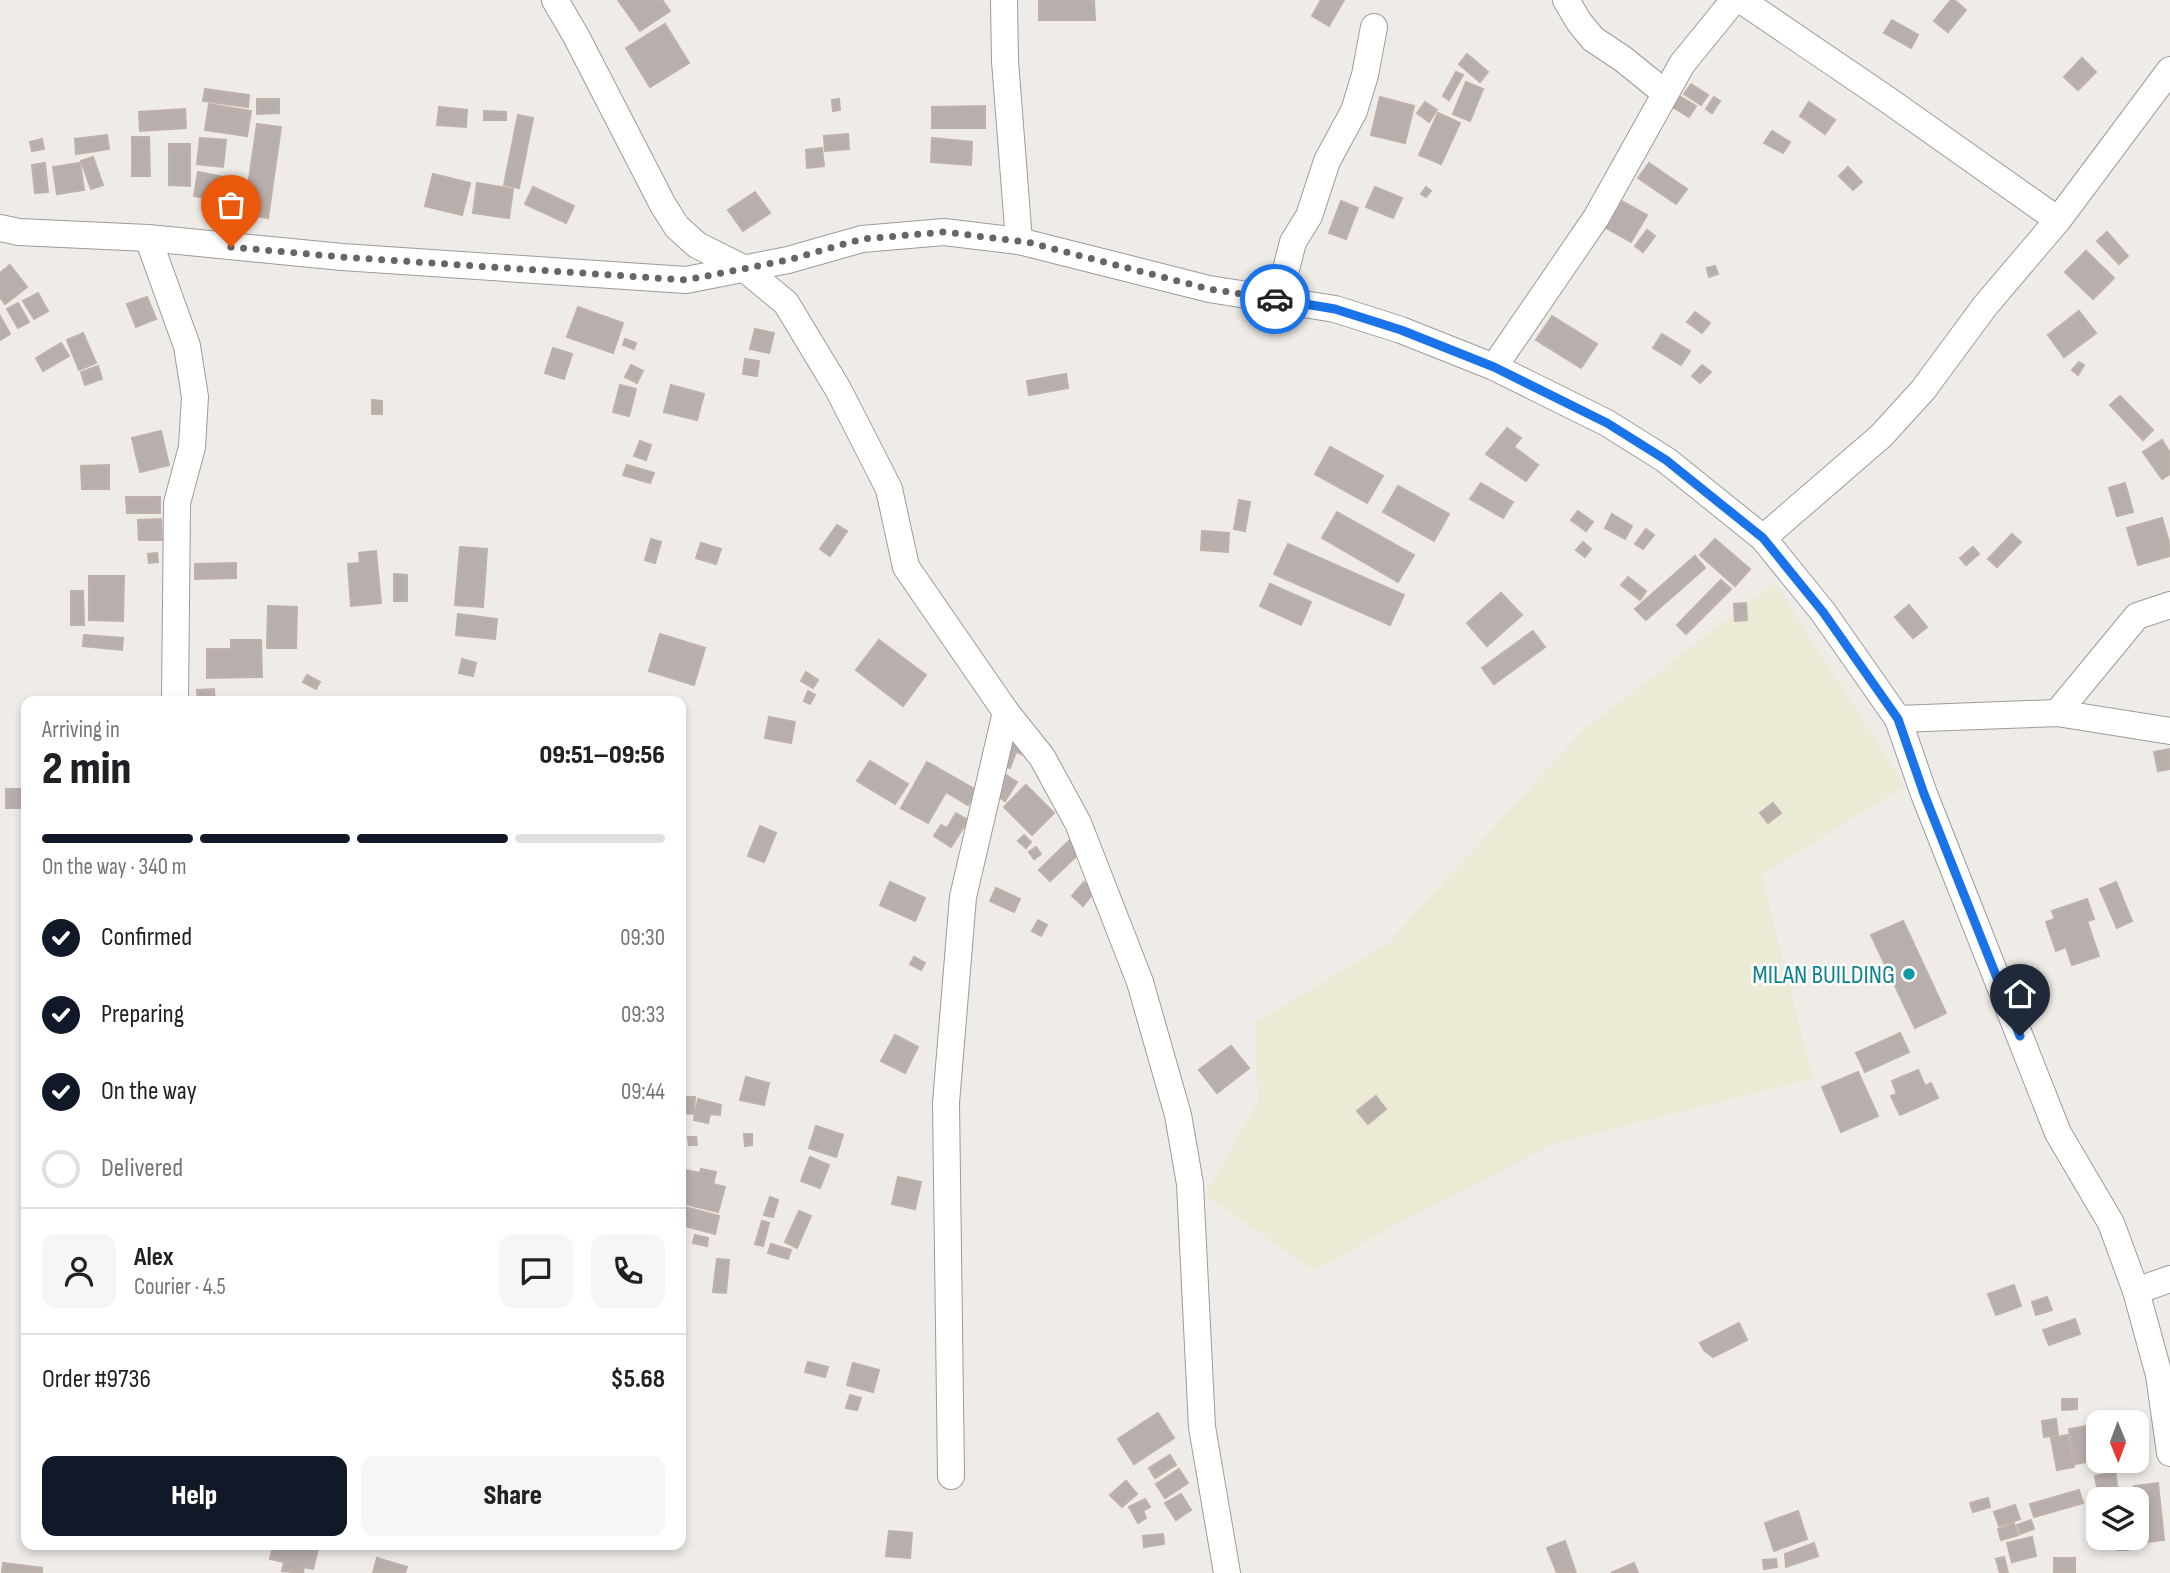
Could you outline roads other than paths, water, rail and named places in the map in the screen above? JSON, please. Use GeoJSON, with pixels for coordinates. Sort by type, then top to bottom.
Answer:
{"type":"FeatureCollection","features":[{"type":"Feature","properties":{"kind":"street"},"geometry":{"type":"LineString","coordinates":[[555,0],[677,227],[697,245],[745,269],[786,303],[806,332],[889,489],[906,567],[1006,712],[1042,757],[1078,823],[1140,982],[1178,1115],[1190,1184],[1202,1427],[1227,1573]]}},
{"type":"Feature","properties":{"kind":"street"},"geometry":{"type":"LineString","coordinates":[[1004,0],[1005,61],[1019,241]]}},
{"type":"Feature","properties":{"kind":"street"},"geometry":{"type":"LineString","coordinates":[[1566,0],[1578,22],[1593,39],[1665,93]]}},
{"type":"Feature","properties":{"kind":"street"},"geometry":{"type":"LineString","coordinates":[[1494,367],[1596,218],[1682,64],[1734,0]]}},
{"type":"Feature","properties":{"kind":"street"},"geometry":{"type":"LineString","coordinates":[[1741,0],[2058,220]]}},
{"type":"Feature","properties":{"kind":"street"},"geometry":{"type":"LineString","coordinates":[[1273,299],[1283,281],[1293,242],[1309,216],[1327,161],[1354,111],[1365,75],[1374,27]]}},
{"type":"Feature","properties":{"kind":"street"},"geometry":{"type":"LineString","coordinates":[[1763,538],[1881,436],[1923,390],[1985,306],[2058,220],[2170,70]]}},
{"type":"Feature","properties":{"kind":"street"},"geometry":{"type":"LineString","coordinates":[[0,228],[19,232],[148,238],[342,257],[686,280],[788,260],[862,239],[944,232],[1019,241],[1209,289],[1335,309],[1401,330],[1494,367],[1607,423],[1654,453],[1763,538],[1823,612],[1898,719],[1924,794],[2058,1133],[2110,1223],[2136,1292],[2159,1375],[2170,1453]]}},
{"type":"Feature","properties":{"kind":"street"},"geometry":{"type":"LineString","coordinates":[[148,238],[187,346],[195,397],[192,447],[177,503],[175,696]]}},
{"type":"Feature","properties":{"kind":"street"},"geometry":{"type":"LineString","coordinates":[[2056,713],[2137,616],[2170,604]]}},
{"type":"Feature","properties":{"kind":"street"},"geometry":{"type":"LineString","coordinates":[[951,1476],[946,1102],[963,897],[1006,712]]}},
{"type":"Feature","properties":{"kind":"street"},"geometry":{"type":"LineString","coordinates":[[1898,719],[2056,713],[2170,731]]}},
{"type":"Feature","properties":{"kind":"street"},"geometry":{"type":"LineString","coordinates":[[2136,1292],[2170,1279]]}},
{"type":"Feature","properties":{"kind":"place","name":"MILAN BUILDING"},"geometry":{"type":"Point","coordinates":[1909,974]}}]}
